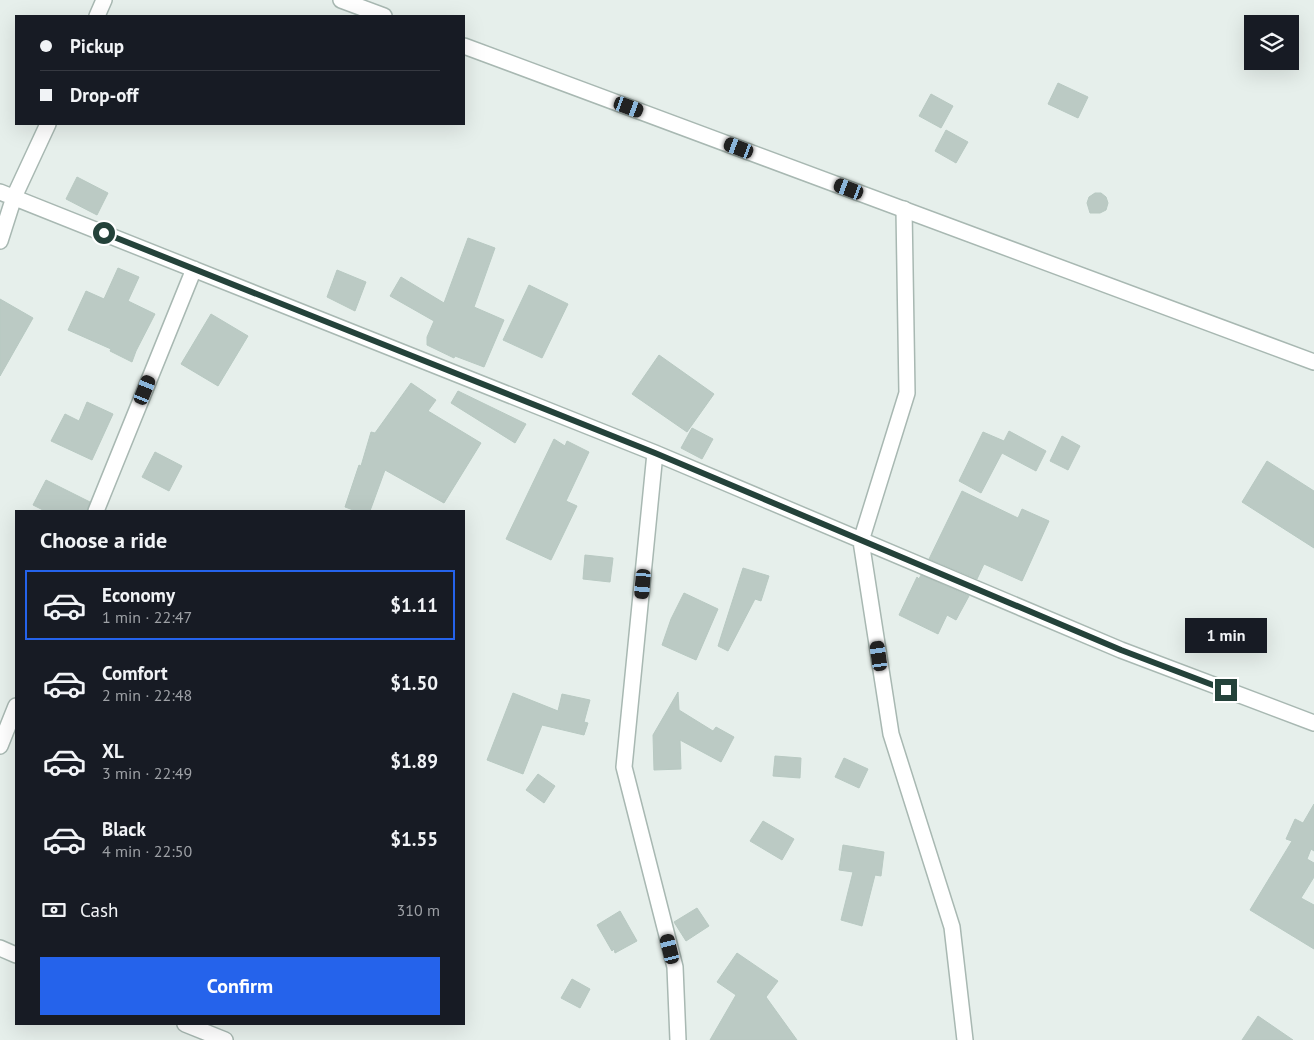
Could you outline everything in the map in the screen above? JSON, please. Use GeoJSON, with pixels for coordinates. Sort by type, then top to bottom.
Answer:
{"type":"FeatureCollection","features":[{"type":"Feature","properties":{"kind":"street"},"geometry":{"type":"LineString","coordinates":[[97,15],[104,0]]}},
{"type":"Feature","properties":{"kind":"street"},"geometry":{"type":"LineString","coordinates":[[341,0],[381,15]]}},
{"type":"Feature","properties":{"kind":"street"},"geometry":{"type":"LineString","coordinates":[[465,46],[1314,362]]}},
{"type":"Feature","properties":{"kind":"street"},"geometry":{"type":"LineString","coordinates":[[0,241],[14,197],[48,125]]}},
{"type":"Feature","properties":{"kind":"street"},"geometry":{"type":"LineString","coordinates":[[0,192],[655,453],[1121,650],[1314,723]]}},
{"type":"Feature","properties":{"kind":"street"},"geometry":{"type":"LineString","coordinates":[[904,209],[907,393],[862,540],[891,734],[952,927],[965,1040]]}},
{"type":"Feature","properties":{"kind":"street"},"geometry":{"type":"LineString","coordinates":[[96,510],[194,269]]}},
{"type":"Feature","properties":{"kind":"street"},"geometry":{"type":"LineString","coordinates":[[655,453],[624,767],[675,967],[678,1040]]}},
{"type":"Feature","properties":{"kind":"street"},"geometry":{"type":"LineString","coordinates":[[0,746],[15,708]]}},
{"type":"Feature","properties":{"kind":"street"},"geometry":{"type":"LineString","coordinates":[[0,948],[15,955]]}},
{"type":"Feature","properties":{"kind":"street"},"geometry":{"type":"LineString","coordinates":[[188,1025],[225,1040]]}},
{"type":"Feature","properties":{"kind":"building"},"geometry":{"type":"Polygon","coordinates":[[[1058,83],[1088,97],[1078,118],[1048,104],[1058,83]]]}},
{"type":"Feature","properties":{"kind":"building"},"geometry":{"type":"Polygon","coordinates":[[[931,94],[953,106],[941,128],[919,116],[931,94]]]}},
{"type":"Feature","properties":{"kind":"building"},"geometry":{"type":"Polygon","coordinates":[[[946,130],[968,142],[956,163],[935,151],[946,130]]]}},
{"type":"Feature","properties":{"kind":"building"},"geometry":{"type":"Polygon","coordinates":[[[77,177],[108,193],[97,215],[66,199],[77,177]]]}},
{"type":"Feature","properties":{"kind":"building"},"geometry":{"type":"Polygon","coordinates":[[[1095,193],[1101,193],[1106,197],[1108,203],[1106,210],[1100,213],[1090,213],[1087,203],[1089,197],[1095,193]]]}},
{"type":"Feature","properties":{"kind":"building"},"geometry":{"type":"Polygon","coordinates":[[[468,238],[495,248],[474,307],[504,320],[484,367],[455,356],[454,358],[427,345],[427,337],[434,321],[390,296],[401,277],[444,303],[468,238]]]}},
{"type":"Feature","properties":{"kind":"building"},"geometry":{"type":"Polygon","coordinates":[[[118,268],[139,277],[128,301],[155,314],[132,362],[110,351],[111,349],[68,330],[86,291],[104,299],[118,268]]]}},
{"type":"Feature","properties":{"kind":"building"},"geometry":{"type":"Polygon","coordinates":[[[337,270],[366,282],[355,311],[327,297],[337,270]]]}},
{"type":"Feature","properties":{"kind":"building"},"geometry":{"type":"Polygon","coordinates":[[[529,285],[568,304],[542,358],[503,340],[529,285]]]}},
{"type":"Feature","properties":{"kind":"building"},"geometry":{"type":"Polygon","coordinates":[[[0,299],[33,318],[0,376],[0,299]]]}},
{"type":"Feature","properties":{"kind":"building"},"geometry":{"type":"Polygon","coordinates":[[[211,314],[248,336],[218,386],[181,364],[211,314]]]}},
{"type":"Feature","properties":{"kind":"building"},"geometry":{"type":"Polygon","coordinates":[[[659,355],[714,394],[687,432],[632,394],[659,355]]]}},
{"type":"Feature","properties":{"kind":"building"},"geometry":{"type":"Polygon","coordinates":[[[411,383],[436,400],[428,411],[481,443],[444,503],[385,470],[370,510],[353,510],[345,507],[359,465],[361,466],[371,432],[375,433],[411,383]]]}},
{"type":"Feature","properties":{"kind":"building"},"geometry":{"type":"Polygon","coordinates":[[[458,391],[526,424],[515,443],[451,403],[458,391]]]}},
{"type":"Feature","properties":{"kind":"building"},"geometry":{"type":"Polygon","coordinates":[[[87,402],[113,414],[92,460],[51,441],[65,414],[79,421],[87,402]]]}},
{"type":"Feature","properties":{"kind":"building"},"geometry":{"type":"Polygon","coordinates":[[[692,428],[713,439],[702,459],[681,448],[692,428]]]}},
{"type":"Feature","properties":{"kind":"building"},"geometry":{"type":"Polygon","coordinates":[[[1009,431],[1046,451],[1036,471],[1002,453],[981,493],[959,481],[983,432],[1004,441],[1009,431]]]}},
{"type":"Feature","properties":{"kind":"building"},"geometry":{"type":"Polygon","coordinates":[[[1062,436],[1080,446],[1068,470],[1050,461],[1062,436]]]}},
{"type":"Feature","properties":{"kind":"building"},"geometry":{"type":"Polygon","coordinates":[[[554,439],[565,446],[567,441],[589,452],[566,501],[577,506],[551,560],[506,539],[554,439]]]}},
{"type":"Feature","properties":{"kind":"building"},"geometry":{"type":"Polygon","coordinates":[[[155,452],[182,466],[169,491],[142,477],[155,452]]]}},
{"type":"Feature","properties":{"kind":"building"},"geometry":{"type":"Polygon","coordinates":[[[1267,461],[1314,491],[1314,548],[1242,502],[1267,461]]]}},
{"type":"Feature","properties":{"kind":"building"},"geometry":{"type":"Polygon","coordinates":[[[46,480],[90,502],[87,510],[43,510],[33,505],[46,480]]]}},
{"type":"Feature","properties":{"kind":"building"},"geometry":{"type":"Polygon","coordinates":[[[962,491],[1018,518],[1022,509],[1049,521],[1022,581],[984,564],[977,579],[929,559],[962,491]]]}},
{"type":"Feature","properties":{"kind":"building"},"geometry":{"type":"Polygon","coordinates":[[[585,555],[613,558],[610,582],[583,579],[585,555]]]}},
{"type":"Feature","properties":{"kind":"building"},"geometry":{"type":"Polygon","coordinates":[[[743,568],[769,576],[761,601],[755,599],[728,651],[718,646],[743,568]]]}},
{"type":"Feature","properties":{"kind":"building"},"geometry":{"type":"Polygon","coordinates":[[[921,575],[969,596],[956,620],[947,615],[938,634],[899,615],[917,577],[919,579],[921,575]]]}},
{"type":"Feature","properties":{"kind":"building"},"geometry":{"type":"Polygon","coordinates":[[[684,593],[718,609],[696,660],[662,645],[671,619],[684,593]]]}},
{"type":"Feature","properties":{"kind":"building"},"geometry":{"type":"Polygon","coordinates":[[[678,692],[679,710],[713,731],[716,727],[734,737],[721,762],[680,740],[681,769],[654,770],[653,735],[678,692]]]}},
{"type":"Feature","properties":{"kind":"building"},"geometry":{"type":"Polygon","coordinates":[[[513,693],[558,711],[562,694],[590,700],[584,722],[588,723],[584,735],[542,725],[523,774],[487,760],[513,693]]]}},
{"type":"Feature","properties":{"kind":"building"},"geometry":{"type":"Polygon","coordinates":[[[775,756],[801,758],[800,778],[773,776],[775,756]]]}},
{"type":"Feature","properties":{"kind":"building"},"geometry":{"type":"Polygon","coordinates":[[[844,758],[868,769],[859,788],[835,777],[844,758]]]}},
{"type":"Feature","properties":{"kind":"building"},"geometry":{"type":"Polygon","coordinates":[[[538,774],[555,786],[544,803],[526,790],[538,774]]]}},
{"type":"Feature","properties":{"kind":"building"},"geometry":{"type":"Polygon","coordinates":[[[1314,804],[1314,851],[1311,849],[1307,859],[1314,863],[1314,877],[1301,898],[1314,905],[1314,949],[1250,910],[1292,841],[1286,839],[1295,819],[1303,823],[1314,804]]]}},
{"type":"Feature","properties":{"kind":"building"},"geometry":{"type":"Polygon","coordinates":[[[763,821],[794,839],[782,860],[750,841],[763,821]]]}},
{"type":"Feature","properties":{"kind":"building"},"geometry":{"type":"Polygon","coordinates":[[[843,845],[884,852],[881,876],[875,875],[862,926],[841,920],[853,872],[839,870],[843,845]]]}},
{"type":"Feature","properties":{"kind":"building"},"geometry":{"type":"Polygon","coordinates":[[[697,908],[709,926],[686,941],[674,922],[697,908]]]}},
{"type":"Feature","properties":{"kind":"building"},"geometry":{"type":"Polygon","coordinates":[[[620,911],[637,941],[615,953],[597,925],[620,911]]]}},
{"type":"Feature","properties":{"kind":"building"},"geometry":{"type":"Polygon","coordinates":[[[737,953],[778,981],[766,997],[797,1040],[710,1040],[736,995],[717,982],[737,953]]]}},
{"type":"Feature","properties":{"kind":"building"},"geometry":{"type":"Polygon","coordinates":[[[572,979],[590,989],[580,1008],[561,998],[572,979]]]}},
{"type":"Feature","properties":{"kind":"building"},"geometry":{"type":"Polygon","coordinates":[[[1258,1016],[1293,1040],[1242,1040],[1258,1016]]]}},
{"type":"Feature","properties":{"kind":"route"},"geometry":{"type":"LineString","coordinates":[[104,233],[655,453],[1121,650],[1226,690]]}}]}
